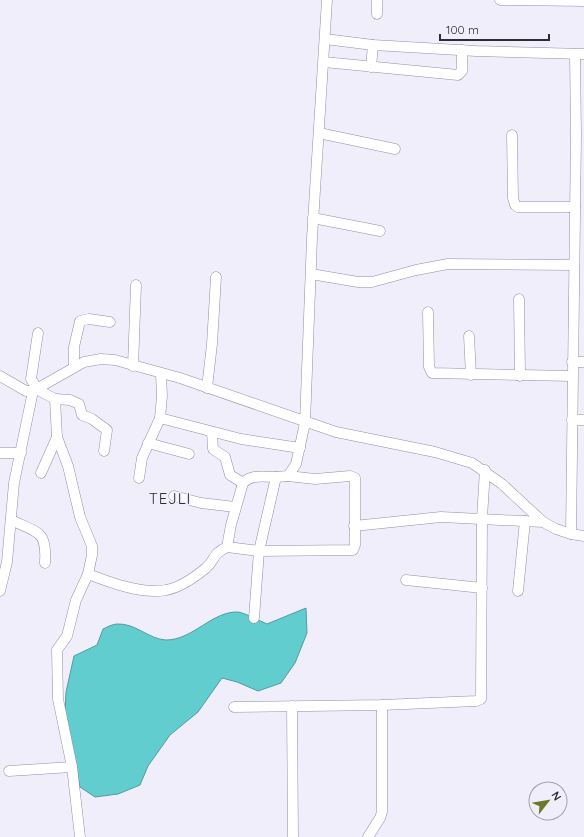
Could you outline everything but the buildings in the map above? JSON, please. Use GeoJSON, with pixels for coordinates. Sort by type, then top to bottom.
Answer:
{"type":"FeatureCollection","features":[{"type":"Feature","properties":{"kind":"street"},"geometry":{"type":"LineString","coordinates":[[288,476],[294,470],[305,423],[313,218],[327,0]]}},
{"type":"Feature","properties":{"kind":"street"},"geometry":{"type":"LineString","coordinates":[[377,0],[377,14]]}},
{"type":"Feature","properties":{"kind":"street"},"geometry":{"type":"LineString","coordinates":[[500,0],[584,1]]}},
{"type":"Feature","properties":{"kind":"street"},"geometry":{"type":"LineString","coordinates":[[325,39],[373,45],[580,54],[580,135],[575,207],[572,362],[571,534]]}},
{"type":"Feature","properties":{"kind":"street"},"geometry":{"type":"LineString","coordinates":[[371,67],[373,45]]}},
{"type":"Feature","properties":{"kind":"street"},"geometry":{"type":"LineString","coordinates":[[324,62],[458,75],[462,71],[462,50]]}},
{"type":"Feature","properties":{"kind":"street"},"geometry":{"type":"LineString","coordinates":[[319,133],[395,149]]}},
{"type":"Feature","properties":{"kind":"street"},"geometry":{"type":"LineString","coordinates":[[512,135],[513,198],[515,205],[518,207],[575,207]]}},
{"type":"Feature","properties":{"kind":"street"},"geometry":{"type":"LineString","coordinates":[[313,218],[380,230]]}},
{"type":"Feature","properties":{"kind":"street"},"geometry":{"type":"LineString","coordinates":[[311,274],[358,282],[372,282],[431,266],[448,264],[574,265]]}},
{"type":"Feature","properties":{"kind":"street"},"geometry":{"type":"LineString","coordinates":[[207,388],[212,344],[216,277]]}},
{"type":"Feature","properties":{"kind":"street"},"geometry":{"type":"LineString","coordinates":[[133,366],[136,285]]}},
{"type":"Feature","properties":{"kind":"street"},"geometry":{"type":"LineString","coordinates":[[519,300],[520,376]]}},
{"type":"Feature","properties":{"kind":"street"},"geometry":{"type":"LineString","coordinates":[[428,312],[430,371],[436,375],[470,374],[572,376]]}},
{"type":"Feature","properties":{"kind":"street"},"geometry":{"type":"LineString","coordinates":[[74,367],[74,347],[80,321],[89,319],[110,322]]}},
{"type":"Feature","properties":{"kind":"street"},"geometry":{"type":"LineString","coordinates":[[0,591],[2,577],[7,562],[14,484],[35,391],[31,379],[38,333]]}},
{"type":"Feature","properties":{"kind":"street"},"geometry":{"type":"LineString","coordinates":[[469,336],[470,374]]}},
{"type":"Feature","properties":{"kind":"street"},"geometry":{"type":"LineString","coordinates":[[35,391],[84,362],[101,359],[115,360],[207,388],[305,423],[336,432],[435,452],[472,462],[485,470],[543,522],[556,530],[584,536]]}},
{"type":"Feature","properties":{"kind":"street"},"geometry":{"type":"LineString","coordinates":[[572,362],[584,362]]}},
{"type":"Feature","properties":{"kind":"street"},"geometry":{"type":"LineString","coordinates":[[139,478],[142,458],[160,418],[162,396],[161,374]]}},
{"type":"Feature","properties":{"kind":"street"},"geometry":{"type":"LineString","coordinates":[[0,376],[26,391],[35,391],[55,399],[70,400],[79,404],[82,415],[92,419],[107,430],[104,452]]}},
{"type":"Feature","properties":{"kind":"street"},"geometry":{"type":"LineString","coordinates":[[55,399],[57,437],[68,466],[80,517],[92,546],[92,555],[88,574],[76,600],[67,636],[57,650],[58,699],[72,767],[80,837]]}},
{"type":"Feature","properties":{"kind":"street"},"geometry":{"type":"LineString","coordinates":[[160,418],[212,432],[300,448]]}},
{"type":"Feature","properties":{"kind":"street"},"geometry":{"type":"LineString","coordinates":[[572,420],[584,420]]}},
{"type":"Feature","properties":{"kind":"street"},"geometry":{"type":"LineString","coordinates":[[212,432],[214,449],[225,457],[230,475],[243,482]]}},
{"type":"Feature","properties":{"kind":"street"},"geometry":{"type":"LineString","coordinates":[[41,473],[57,437]]}},
{"type":"Feature","properties":{"kind":"street"},"geometry":{"type":"LineString","coordinates":[[148,443],[189,454]]}},
{"type":"Feature","properties":{"kind":"street"},"geometry":{"type":"LineString","coordinates":[[0,453],[21,453]]}},
{"type":"Feature","properties":{"kind":"street"},"geometry":{"type":"LineString","coordinates":[[234,707],[382,705],[476,701],[481,699],[482,518],[485,470]]}},
{"type":"Feature","properties":{"kind":"street"},"geometry":{"type":"LineString","coordinates":[[88,574],[119,585],[156,591],[166,590],[177,586],[205,568],[214,554],[227,547],[259,551],[353,550],[355,545],[354,526],[356,481],[352,476],[315,479],[288,476],[247,478],[243,482],[235,507],[227,547]]}},
{"type":"Feature","properties":{"kind":"street"},"geometry":{"type":"LineString","coordinates":[[254,618],[259,551],[276,477]]}},
{"type":"Feature","properties":{"kind":"street"},"geometry":{"type":"LineString","coordinates":[[174,496],[201,503],[235,507]]}},
{"type":"Feature","properties":{"kind":"street"},"geometry":{"type":"LineString","coordinates":[[354,526],[417,518],[482,518],[543,522]]}},
{"type":"Feature","properties":{"kind":"street"},"geometry":{"type":"LineString","coordinates":[[11,520],[34,530],[42,537],[46,546],[45,563]]}},
{"type":"Feature","properties":{"kind":"street"},"geometry":{"type":"LineString","coordinates":[[518,591],[525,521]]}},
{"type":"Feature","properties":{"kind":"street"},"geometry":{"type":"LineString","coordinates":[[406,580],[482,588]]}},
{"type":"Feature","properties":{"kind":"street"},"geometry":{"type":"LineString","coordinates":[[368,837],[382,812],[382,705]]}},
{"type":"Feature","properties":{"kind":"street"},"geometry":{"type":"LineString","coordinates":[[292,706],[293,837]]}},
{"type":"Feature","properties":{"kind":"street"},"geometry":{"type":"LineString","coordinates":[[9,771],[72,767]]}},
{"type":"Feature","properties":{"kind":"water"},"geometry":{"type":"Polygon","coordinates":[[[306,608],[307,633],[295,663],[281,683],[258,691],[237,682],[222,678],[198,712],[170,735],[148,766],[140,785],[118,794],[95,797],[80,787],[65,713],[66,692],[74,656],[97,645],[103,629],[114,624],[124,624],[136,628],[153,637],[166,640],[176,639],[194,631],[211,620],[229,613],[238,612],[267,624],[306,608]]]}},
{"type":"Feature","properties":{"kind":"district","name":"TEJLI"},"geometry":{"type":"Point","coordinates":[170,498]}}]}
